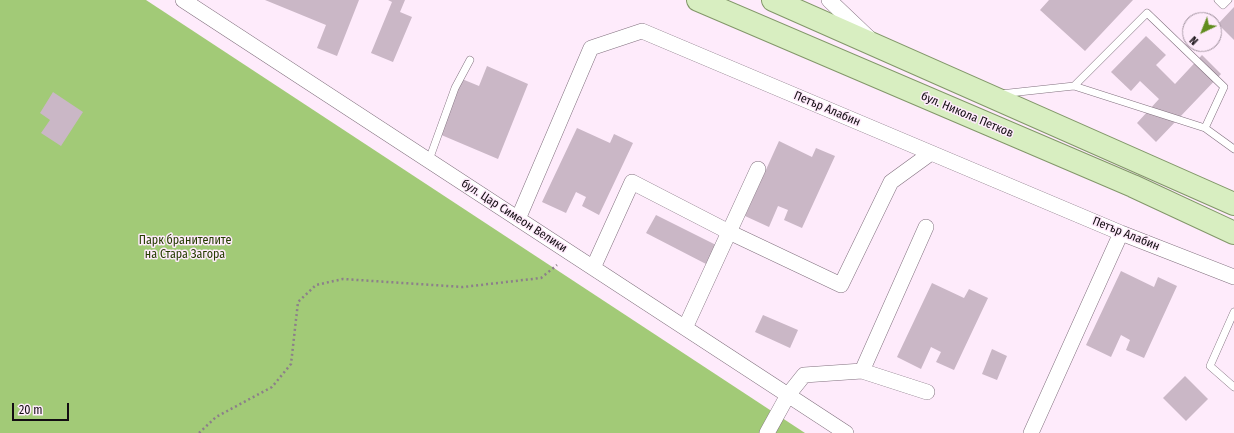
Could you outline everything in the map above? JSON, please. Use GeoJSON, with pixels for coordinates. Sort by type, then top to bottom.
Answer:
{"type":"FeatureCollection","features":[{"type":"Feature","properties":{"kind":"main road","name":"бул. Никола Петков"},"geometry":{"type":"LineString","coordinates":[[698,0],[1132,186],[1234,233]]}},
{"type":"Feature","properties":{"kind":"main road"},"geometry":{"type":"LineString","coordinates":[[773,0],[1234,204]]}},
{"type":"Feature","properties":{"kind":"street","name":"бул. Цар Симеон Велики"},"geometry":{"type":"LineString","coordinates":[[183,0],[846,433]]}},
{"type":"Feature","properties":{"kind":"street"},"geometry":{"type":"LineString","coordinates":[[829,0],[878,46]]}},
{"type":"Feature","properties":{"kind":"street","name":"Петър Алабин"},"geometry":{"type":"LineString","coordinates":[[518,219],[591,48],[642,31],[1121,233],[1234,277]]}},
{"type":"Feature","properties":{"kind":"street"},"geometry":{"type":"LineString","coordinates":[[593,268],[632,182],[729,232],[841,285],[891,182],[931,153]]}},
{"type":"Feature","properties":{"kind":"street"},"geometry":{"type":"LineString","coordinates":[[685,328],[758,169]]}},
{"type":"Feature","properties":{"kind":"street"},"geometry":{"type":"LineString","coordinates":[[862,371],[926,227]]}},
{"type":"Feature","properties":{"kind":"street"},"geometry":{"type":"LineString","coordinates":[[1031,433],[1121,233]]}},
{"type":"Feature","properties":{"kind":"street"},"geometry":{"type":"LineString","coordinates":[[767,433],[788,395],[804,375],[862,371],[927,392]]}},
{"type":"Feature","properties":{"kind":"lane"},"geometry":{"type":"LineString","coordinates":[[1218,0],[1223,5],[1228,0]]}},
{"type":"Feature","properties":{"kind":"lane"},"geometry":{"type":"LineString","coordinates":[[1074,86],[1147,13],[1224,87],[1205,128]]}},
{"type":"Feature","properties":{"kind":"lane"},"geometry":{"type":"LineString","coordinates":[[429,160],[455,88],[470,60]]}},
{"type":"Feature","properties":{"kind":"lane"},"geometry":{"type":"LineString","coordinates":[[988,95],[1074,86],[1205,128],[1234,149]]}},
{"type":"Feature","properties":{"kind":"lane"},"geometry":{"type":"LineString","coordinates":[[1234,312],[1210,366],[1234,387]]}},
{"type":"Feature","properties":{"kind":"path"},"geometry":{"type":"LineString","coordinates":[[199,433],[216,417],[272,387],[291,364],[298,302],[316,285],[343,279],[463,287],[540,278],[572,254]]}},
{"type":"Feature","properties":{"kind":"green space","name":"Парк бранителите на Стара Загора"},"geometry":{"type":"Polygon","coordinates":[[[0,0],[146,0],[805,433],[0,433],[0,0]]]}},
{"type":"Feature","properties":{"kind":"building"},"geometry":{"type":"Polygon","coordinates":[[[265,0],[359,0],[337,56],[317,48],[326,25],[265,0]]]}},
{"type":"Feature","properties":{"kind":"building"},"geometry":{"type":"Polygon","coordinates":[[[388,0],[405,0],[400,12],[412,17],[393,62],[371,53],[392,2],[388,0]]]}},
{"type":"Feature","properties":{"kind":"building"},"geometry":{"type":"Polygon","coordinates":[[[1049,0],[1133,0],[1085,51],[1040,10],[1049,0]]]}},
{"type":"Feature","properties":{"kind":"building"},"geometry":{"type":"Polygon","coordinates":[[[1234,7],[1234,40],[1222,28],[1222,20],[1234,7]]]}},
{"type":"Feature","properties":{"kind":"building"},"geometry":{"type":"Polygon","coordinates":[[[1146,36],[1166,55],[1156,65],[1175,84],[1202,55],[1221,74],[1156,142],[1137,123],[1159,99],[1140,81],[1131,91],[1111,72],[1146,36]]]}},
{"type":"Feature","properties":{"kind":"building"},"geometry":{"type":"Polygon","coordinates":[[[487,66],[528,84],[498,159],[439,134],[462,79],[479,86],[487,66]]]}},
{"type":"Feature","properties":{"kind":"building"},"geometry":{"type":"Polygon","coordinates":[[[53,92],[83,112],[61,146],[41,133],[50,120],[40,113],[53,92]]]}},
{"type":"Feature","properties":{"kind":"building"},"geometry":{"type":"Polygon","coordinates":[[[577,128],[610,143],[614,134],[633,143],[599,215],[582,206],[586,197],[576,192],[566,213],[542,202],[577,128]]]}},
{"type":"Feature","properties":{"kind":"building"},"geometry":{"type":"Polygon","coordinates":[[[779,141],[812,157],[816,148],[835,156],[802,228],[784,220],[788,210],[778,206],[769,227],[745,216],[779,141]]]}},
{"type":"Feature","properties":{"kind":"building"},"geometry":{"type":"Polygon","coordinates":[[[656,215],[716,245],[706,264],[646,233],[656,215]]]}},
{"type":"Feature","properties":{"kind":"building"},"geometry":{"type":"Polygon","coordinates":[[[1121,271],[1154,287],[1158,277],[1177,286],[1144,358],[1126,350],[1130,340],[1121,335],[1111,357],[1086,345],[1121,271]]]}},
{"type":"Feature","properties":{"kind":"building"},"geometry":{"type":"Polygon","coordinates":[[[932,283],[964,298],[969,289],[988,298],[954,370],[936,362],[941,352],[931,347],[921,369],[897,357],[932,283]]]}},
{"type":"Feature","properties":{"kind":"building"},"geometry":{"type":"Polygon","coordinates":[[[763,315],[798,330],[790,348],[755,332],[763,315]]]}},
{"type":"Feature","properties":{"kind":"building"},"geometry":{"type":"Polygon","coordinates":[[[992,349],[1007,356],[997,380],[982,374],[992,349]]]}},
{"type":"Feature","properties":{"kind":"building"},"geometry":{"type":"Polygon","coordinates":[[[1185,376],[1208,399],[1186,421],[1163,398],[1185,376]]]}}]}
